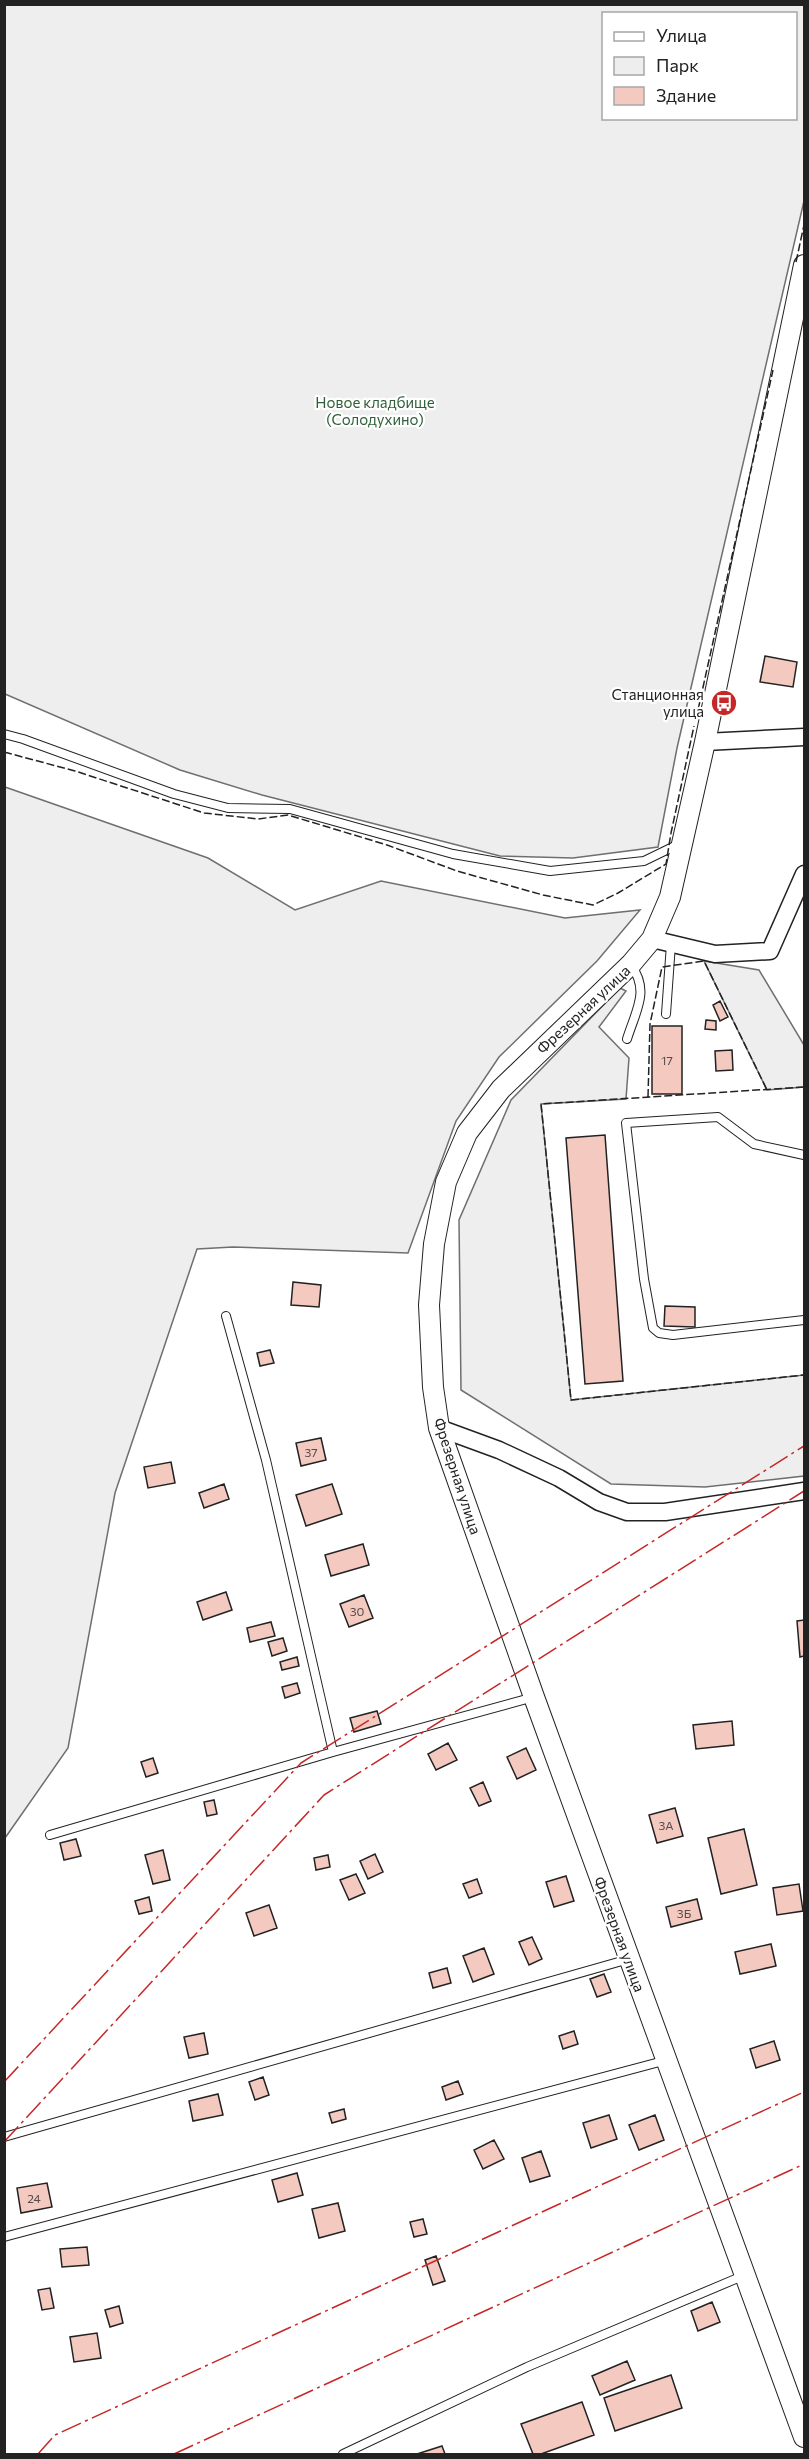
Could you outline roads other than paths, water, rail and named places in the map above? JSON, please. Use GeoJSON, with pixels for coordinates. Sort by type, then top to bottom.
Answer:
{"type":"FeatureCollection","features":[{"type":"Feature","properties":{"kind":"street"},"geometry":{"type":"LineString","coordinates":[[804,265],[684,841],[669,897],[652,939],[715,954],[770,951],[804,874]]}},
{"type":"Feature","properties":{"kind":"street"},"geometry":{"type":"LineString","coordinates":[[705,742],[804,737]]}},
{"type":"Feature","properties":{"kind":"street","name":"Фрезерная улица"},"geometry":{"type":"LineString","coordinates":[[652,939],[631,964],[501,1089],[467,1133],[446,1182],[434,1244],[429,1305],[433,1387],[439,1428],[534,1697],[804,2437]]}},
{"type":"Feature","properties":{"kind":"street"},"geometry":{"type":"LineString","coordinates":[[439,1428],[499,1450],[559,1478],[599,1502],[627,1512],[665,1512],[804,1491]]}},
{"type":"Feature","properties":{"kind":"lane"},"geometry":{"type":"LineString","coordinates":[[4,734],[174,794],[228,808],[290,809],[453,854],[550,871],[644,861],[684,841]]}},
{"type":"Feature","properties":{"kind":"lane"},"geometry":{"type":"LineString","coordinates":[[666,1014],[672,944]]}},
{"type":"Feature","properties":{"kind":"lane"},"geometry":{"type":"LineString","coordinates":[[627,1039],[643,989],[639,976],[631,964]]}},
{"type":"Feature","properties":{"kind":"lane"},"geometry":{"type":"LineString","coordinates":[[804,1155],[754,1144],[718,1117],[626,1123],[644,1279],[653,1328],[659,1334],[673,1335],[804,1320]]}},
{"type":"Feature","properties":{"kind":"lane"},"geometry":{"type":"LineString","coordinates":[[226,1316],[266,1460],[333,1752]]}},
{"type":"Feature","properties":{"kind":"lane"},"geometry":{"type":"LineString","coordinates":[[50,1835],[333,1752],[534,1697]]}},
{"type":"Feature","properties":{"kind":"lane"},"geometry":{"type":"LineString","coordinates":[[4,2137],[629,1959]]}},
{"type":"Feature","properties":{"kind":"lane"},"geometry":{"type":"LineString","coordinates":[[4,2237],[667,2060]]}},
{"type":"Feature","properties":{"kind":"lane"},"geometry":{"type":"LineString","coordinates":[[344,2454],[527,2367],[745,2274]]}},
{"type":"Feature","properties":{"kind":"place","name":"Станционная улица"},"geometry":{"type":"Point","coordinates":[724,703]}},
{"type":"Feature","properties":{"kind":"park label","name":"Новое кладбище (Солодухино)"},"geometry":{"type":"Point","coordinates":[375,410]}}]}
